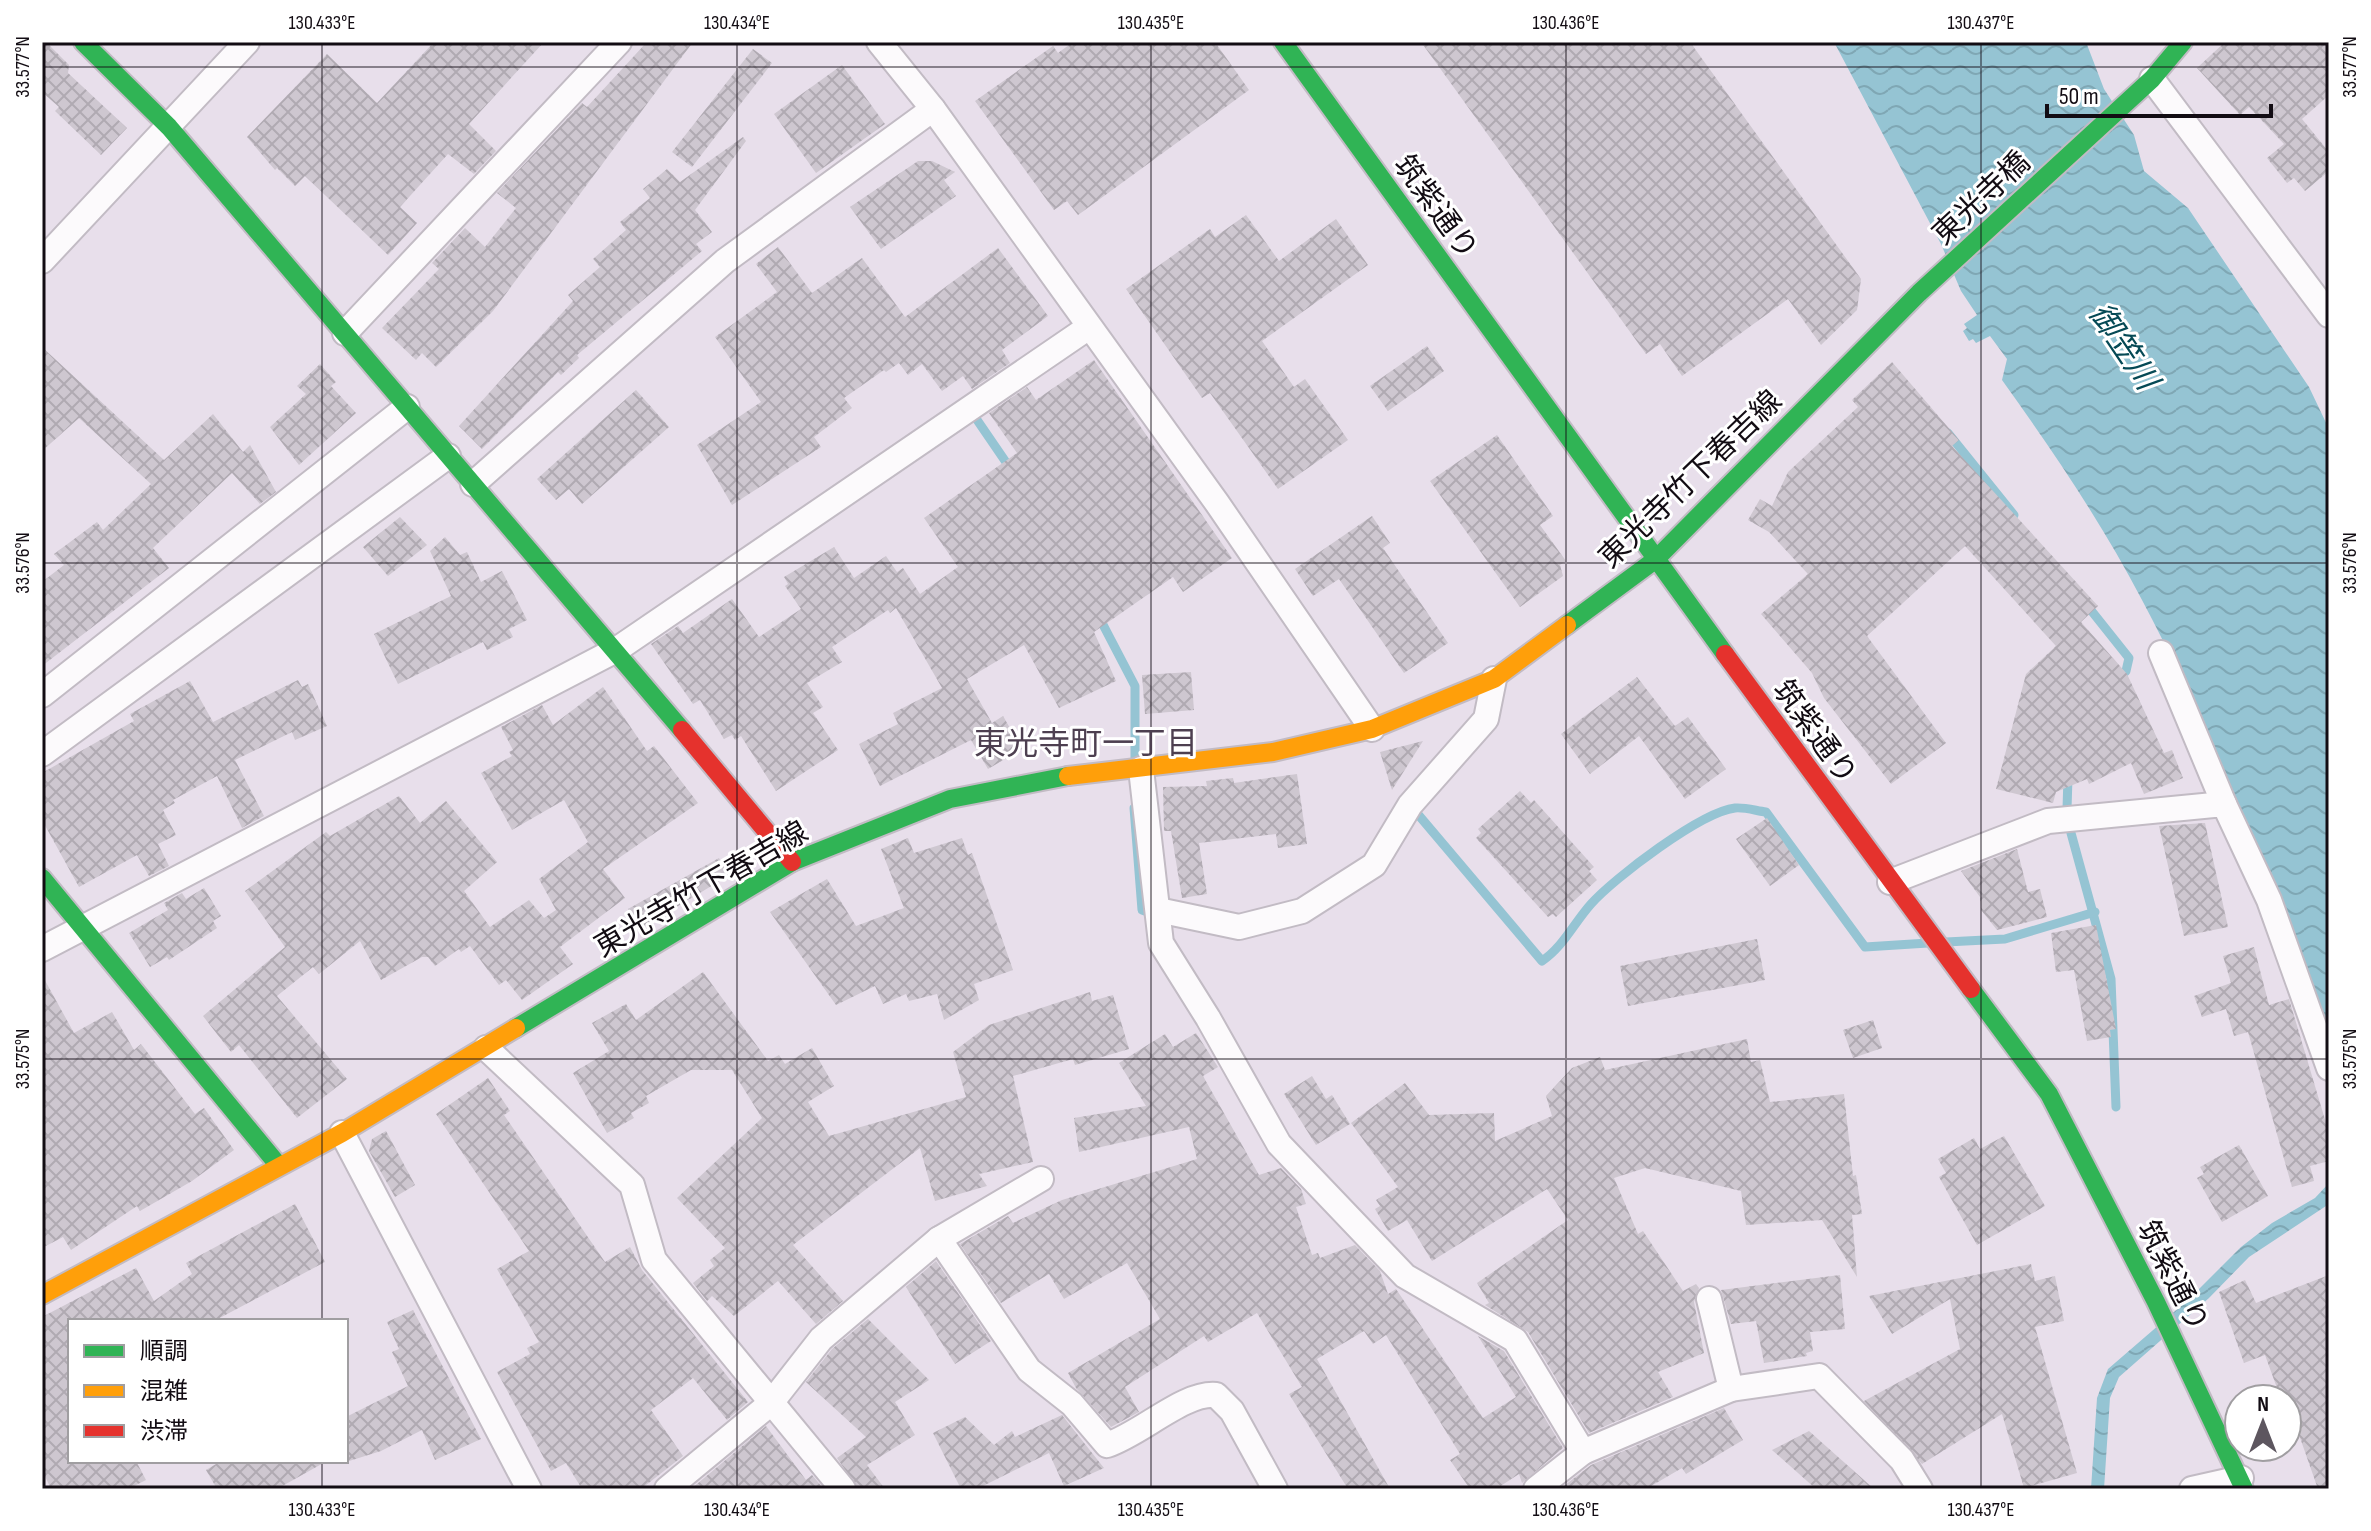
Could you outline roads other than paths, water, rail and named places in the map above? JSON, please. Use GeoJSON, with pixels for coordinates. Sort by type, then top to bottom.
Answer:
{"type":"FeatureCollection","features":[{"type":"Feature","properties":{"kind":"street"},"geometry":{"type":"LineString","coordinates":[[83,42],[169,127],[616,650],[792,862]]}},
{"type":"Feature","properties":{"kind":"street"},"geometry":{"type":"LineString","coordinates":[[42,261],[247,42]]}},
{"type":"Feature","properties":{"kind":"street"},"geometry":{"type":"LineString","coordinates":[[345,333],[619,42]]}},
{"type":"Feature","properties":{"kind":"street"},"geometry":{"type":"LineString","coordinates":[[879,42],[933,109],[1217,503],[1372,729]]}},
{"type":"Feature","properties":{"kind":"street","name":"筑紫通り"},"geometry":{"type":"LineString","coordinates":[[1283,42],[1655,560],[2049,1094],[2242,1484]]}},
{"type":"Feature","properties":{"kind":"street","name":"東光寺橋"},"geometry":{"type":"LineString","coordinates":[[1919,293],[2152,79],[2183,42]]}},
{"type":"Feature","properties":{"kind":"street"},"geometry":{"type":"LineString","coordinates":[[2152,79],[2329,315]]}},
{"type":"Feature","properties":{"kind":"street"},"geometry":{"type":"LineString","coordinates":[[473,484],[725,261],[933,109]]}},
{"type":"Feature","properties":{"kind":"street","name":"東光寺竹下春吉線"},"geometry":{"type":"LineString","coordinates":[[42,1295],[342,1133],[792,862],[950,799],[1047,779],[1273,752],[1372,729],[1494,679],[1655,560],[1919,293]]}},
{"type":"Feature","properties":{"kind":"street"},"geometry":{"type":"LineString","coordinates":[[42,949],[616,650],[1089,327]]}},
{"type":"Feature","properties":{"kind":"street"},"geometry":{"type":"LineString","coordinates":[[42,695],[407,407]]}},
{"type":"Feature","properties":{"kind":"street"},"geometry":{"type":"LineString","coordinates":[[42,754],[448,456]]}},
{"type":"Feature","properties":{"kind":"street"},"geometry":{"type":"LineString","coordinates":[[2161,653],[2224,804],[2269,900],[2329,1068]]}},
{"type":"Feature","properties":{"kind":"street"},"geometry":{"type":"LineString","coordinates":[[1158,910],[1239,927],[1302,911],[1374,865],[1410,805],[1486,719],[1494,679]]}},
{"type":"Feature","properties":{"kind":"street"},"geometry":{"type":"LineString","coordinates":[[1141,769],[1161,943],[1208,1018],[1279,1144],[1405,1276],[1515,1340],[1583,1452]]}},
{"type":"Feature","properties":{"kind":"street"},"geometry":{"type":"LineString","coordinates":[[1890,882],[2048,821],[2224,804]]}},
{"type":"Feature","properties":{"kind":"street"},"geometry":{"type":"LineString","coordinates":[[42,878],[279,1166]]}},
{"type":"Feature","properties":{"kind":"street"},"geometry":{"type":"LineString","coordinates":[[486,1048],[632,1185],[654,1260],[843,1489]]}},
{"type":"Feature","properties":{"kind":"street"},"geometry":{"type":"LineString","coordinates":[[342,1133],[529,1489]]}},
{"type":"Feature","properties":{"kind":"street"},"geometry":{"type":"LineString","coordinates":[[667,1489],[771,1403],[821,1339],[939,1239],[1041,1179]]}},
{"type":"Feature","properties":{"kind":"street"},"geometry":{"type":"LineString","coordinates":[[939,1239],[1029,1370],[1072,1404],[1107,1445],[1128,1439],[1201,1394],[1216,1395],[1232,1411],[1275,1489]]}},
{"type":"Feature","properties":{"kind":"street"},"geometry":{"type":"LineString","coordinates":[[1709,1299],[1731,1389]]}},
{"type":"Feature","properties":{"kind":"street"},"geometry":{"type":"LineString","coordinates":[[1536,1489],[1583,1452],[1731,1389],[1819,1376],[1902,1460],[1920,1489]]}},
{"type":"Feature","properties":{"kind":"street"},"geometry":{"type":"LineString","coordinates":[[2192,1489],[2242,1484]]}},
{"type":"Feature","properties":{"kind":"water","name":"御笠川"},"geometry":{"type":"Polygon","coordinates":[[[1834,42],[2086,42],[2104,89],[2134,135],[2144,171],[2188,208],[2309,387],[2329,429],[2329,1030],[2241,813],[2169,652],[2127,571],[2093,515],[2002,380],[2007,359],[1990,336],[1976,343],[1973,339],[1969,341],[1963,331],[1967,328],[1964,324],[1977,315],[1961,291],[1941,244],[1834,42]]]}},
{"type":"Feature","properties":{"kind":"water"},"geometry":{"type":"Polygon","coordinates":[[[2329,1183],[2329,1204],[2249,1257],[2209,1298],[2119,1377],[2110,1398],[2104,1489],[2091,1489],[2097,1398],[2108,1369],[2189,1299],[2241,1247],[2272,1223],[2315,1198],[2329,1183]]]}},
{"type":"Feature","properties":{"kind":"waterway"},"geometry":{"type":"LineString","coordinates":[[973,414],[1012,471]]}},
{"type":"Feature","properties":{"kind":"waterway"},"geometry":{"type":"LineString","coordinates":[[1948,433],[2014,515]]}},
{"type":"Feature","properties":{"kind":"waterway"},"geometry":{"type":"LineString","coordinates":[[2086,604],[2129,658],[2126,671],[2118,679]]}},
{"type":"Feature","properties":{"kind":"waterway"},"geometry":{"type":"LineString","coordinates":[[1099,617],[1135,686],[1135,761]]}},
{"type":"Feature","properties":{"kind":"waterway"},"geometry":{"type":"LineString","coordinates":[[2068,777],[2067,809],[2071,833],[2111,979],[2116,1107]]}},
{"type":"Feature","properties":{"kind":"waterway"},"geometry":{"type":"LineString","coordinates":[[1134,808],[1142,910],[1156,915]]}},
{"type":"Feature","properties":{"kind":"waterway"},"geometry":{"type":"LineString","coordinates":[[1410,816],[1416,812],[1542,961],[1562,942],[1591,904],[1638,863],[1701,821],[1735,808],[1766,812],[1865,947],[1928,943]]}},
{"type":"Feature","properties":{"kind":"waterway"},"geometry":{"type":"LineString","coordinates":[[1946,942],[2005,939],[2095,912]]}},
{"type":"Feature","properties":{"kind":"district","name":"東光寺町一丁目"},"geometry":{"type":"Point","coordinates":[1086,743]}}]}
